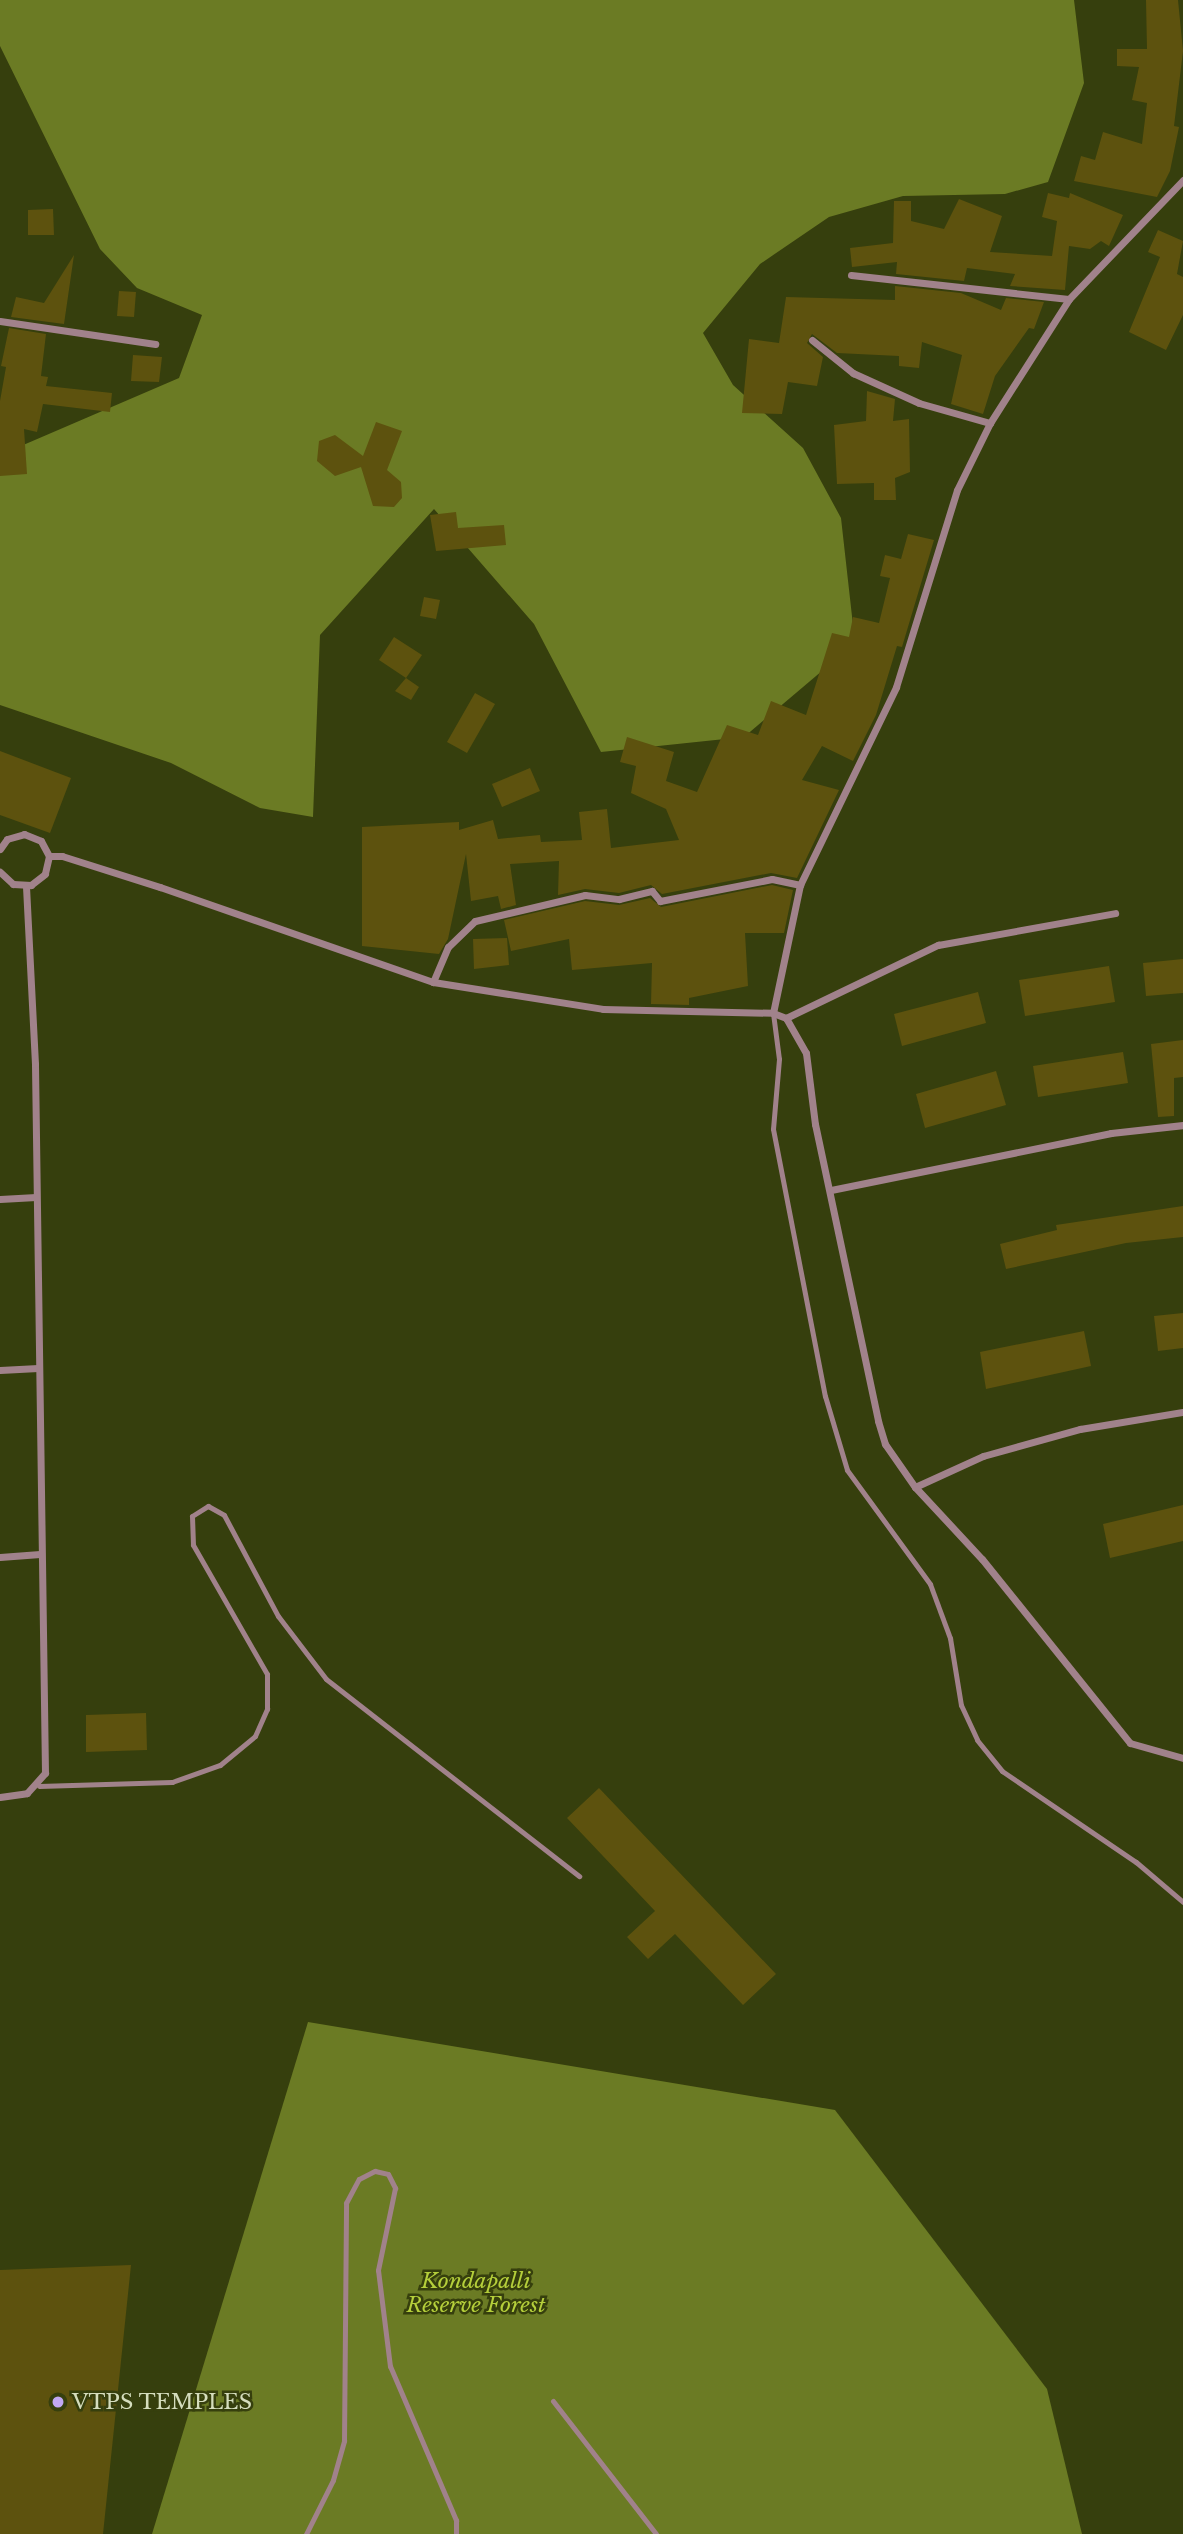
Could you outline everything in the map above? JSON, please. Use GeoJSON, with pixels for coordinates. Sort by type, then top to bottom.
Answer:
{"type":"FeatureCollection","features":[{"type":"Feature","properties":{"kind":"street"},"geometry":{"type":"LineString","coordinates":[[773,1013],[800,885],[896,687],[957,490],[989,423],[1069,299],[1183,180]]}},
{"type":"Feature","properties":{"kind":"street"},"geometry":{"type":"LineString","coordinates":[[851,275],[1069,299]]}},
{"type":"Feature","properties":{"kind":"street"},"geometry":{"type":"LineString","coordinates":[[0,321],[155,344]]}},
{"type":"Feature","properties":{"kind":"street"},"geometry":{"type":"LineString","coordinates":[[812,340],[853,373],[919,403],[989,423]]}},
{"type":"Feature","properties":{"kind":"street"},"geometry":{"type":"LineString","coordinates":[[0,849],[4,838],[33,836],[49,856]]}},
{"type":"Feature","properties":{"kind":"street"},"geometry":{"type":"LineString","coordinates":[[0,872],[13,884],[26,886],[45,874],[49,856]]}},
{"type":"Feature","properties":{"kind":"street"},"geometry":{"type":"LineString","coordinates":[[49,856],[62,856],[160,887],[433,982],[603,1009],[773,1013],[786,1018],[806,1054],[831,1190],[885,1444],[915,1487],[982,1559],[1130,1743],[1183,1759]]}},
{"type":"Feature","properties":{"kind":"street"},"geometry":{"type":"LineString","coordinates":[[433,982],[454,939],[475,921],[585,895],[619,899],[652,891],[660,901],[772,879],[800,885]]}},
{"type":"Feature","properties":{"kind":"street"},"geometry":{"type":"LineString","coordinates":[[0,1797],[39,1786],[45,1773],[36,1197],[26,886]]}},
{"type":"Feature","properties":{"kind":"street"},"geometry":{"type":"LineString","coordinates":[[786,1018],[938,945],[1115,913]]}},
{"type":"Feature","properties":{"kind":"street"},"geometry":{"type":"LineString","coordinates":[[831,1190],[1111,1133],[1183,1125]]}},
{"type":"Feature","properties":{"kind":"street"},"geometry":{"type":"LineString","coordinates":[[0,1199],[36,1197]]}},
{"type":"Feature","properties":{"kind":"street"},"geometry":{"type":"LineString","coordinates":[[0,1370],[38,1368]]}},
{"type":"Feature","properties":{"kind":"street"},"geometry":{"type":"LineString","coordinates":[[915,1487],[995,1452],[1080,1429],[1183,1412]]}},
{"type":"Feature","properties":{"kind":"street"},"geometry":{"type":"LineString","coordinates":[[0,1557],[40,1554]]}},
{"type":"Feature","properties":{"kind":"lane"},"geometry":{"type":"LineString","coordinates":[[773,1013],[779,1059],[773,1129],[825,1396],[847,1470],[930,1584],[950,1638],[961,1705],[977,1740],[1002,1771],[1136,1861],[1183,1902]]}},
{"type":"Feature","properties":{"kind":"lane"},"geometry":{"type":"LineString","coordinates":[[39,1786],[172,1782],[220,1765],[256,1736],[267,1709],[267,1674],[193,1545],[192,1516],[208,1506],[224,1516],[278,1616],[326,1679],[579,1876]]}},
{"type":"Feature","properties":{"kind":"lane"},"geometry":{"type":"LineString","coordinates":[[306,2534],[333,2480],[344,2441],[346,2203],[359,2179],[375,2171],[388,2174],[396,2188],[377,2270],[390,2366],[456,2520],[456,2534]]}},
{"type":"Feature","properties":{"kind":"lane"},"geometry":{"type":"LineString","coordinates":[[553,2401],[656,2534]]}},
{"type":"Feature","properties":{"kind":"green space"},"geometry":{"type":"Polygon","coordinates":[[[0,0],[1074,0],[1084,83],[1048,182],[1005,194],[903,196],[829,217],[760,264],[703,333],[733,385],[803,448],[841,518],[855,643],[744,737],[601,752],[534,624],[434,509],[320,635],[313,817],[260,808],[171,763],[0,705],[0,455],[179,378],[202,315],[137,288],[100,249],[0,46],[0,0]]]}},
{"type":"Feature","properties":{"kind":"green space","name":"Kondapalli Reserve Forest"},"geometry":{"type":"Polygon","coordinates":[[[308,2022],[835,2110],[1047,2389],[1082,2534],[152,2534],[308,2022]]]}},
{"type":"Feature","properties":{"kind":"building"},"geometry":{"type":"Polygon","coordinates":[[[1146,0],[1178,0],[1183,51],[1174,126],[1179,127],[1170,171],[1157,197],[1074,181],[1081,156],[1095,160],[1103,132],[1142,144],[1147,103],[1132,100],[1139,67],[1117,66],[1117,49],[1147,49],[1146,0]]]}},
{"type":"Feature","properties":{"kind":"building"},"geometry":{"type":"Polygon","coordinates":[[[1048,193],[1069,198],[1070,193],[1123,215],[1109,246],[1101,241],[1090,249],[1069,246],[1065,290],[1010,286],[1015,274],[967,268],[964,281],[896,274],[897,262],[852,267],[850,248],[893,243],[894,201],[911,201],[911,221],[944,229],[959,199],[1002,216],[990,252],[1052,256],[1057,221],[1042,217],[1048,193]]]}},
{"type":"Feature","properties":{"kind":"building"},"geometry":{"type":"Polygon","coordinates":[[[53,209],[54,235],[28,235],[28,210],[53,209]]]}},
{"type":"Feature","properties":{"kind":"building"},"geometry":{"type":"Polygon","coordinates":[[[1158,230],[1183,241],[1177,274],[1183,277],[1183,315],[1166,350],[1129,332],[1160,257],[1148,252],[1158,230]]]}},
{"type":"Feature","properties":{"kind":"building"},"geometry":{"type":"Polygon","coordinates":[[[74,255],[64,324],[11,317],[16,297],[44,303],[74,255]]]}},
{"type":"Feature","properties":{"kind":"building"},"geometry":{"type":"Polygon","coordinates":[[[895,286],[961,293],[1001,310],[1006,298],[1044,302],[1034,329],[1029,328],[995,376],[983,414],[951,404],[962,355],[922,342],[919,368],[899,366],[899,356],[837,353],[812,334],[807,343],[823,357],[817,386],[788,382],[782,414],[742,413],[749,339],[779,343],[786,297],[895,300],[895,286]]]}},
{"type":"Feature","properties":{"kind":"building"},"geometry":{"type":"Polygon","coordinates":[[[119,291],[136,292],[134,317],[117,316],[119,291]]]}},
{"type":"Feature","properties":{"kind":"building"},"geometry":{"type":"Polygon","coordinates":[[[9,328],[46,334],[41,376],[48,377],[46,386],[112,393],[110,412],[43,404],[37,432],[24,429],[27,474],[0,476],[0,401],[6,367],[1,366],[9,328]]]}},
{"type":"Feature","properties":{"kind":"building"},"geometry":{"type":"Polygon","coordinates":[[[133,355],[162,357],[159,382],[131,381],[133,355]]]}},
{"type":"Feature","properties":{"kind":"building"},"geometry":{"type":"Polygon","coordinates":[[[867,391],[895,399],[893,421],[909,419],[910,472],[895,478],[896,500],[874,500],[874,483],[837,484],[834,425],[866,421],[867,391]]]}},
{"type":"Feature","properties":{"kind":"building"},"geometry":{"type":"Polygon","coordinates":[[[376,422],[402,431],[387,470],[401,482],[402,498],[394,507],[373,506],[361,467],[335,476],[317,461],[319,441],[335,435],[363,456],[376,422]]]}},
{"type":"Feature","properties":{"kind":"building"},"geometry":{"type":"Polygon","coordinates":[[[456,512],[458,528],[504,525],[506,545],[436,551],[430,515],[456,512]]]}},
{"type":"Feature","properties":{"kind":"building"},"geometry":{"type":"Polygon","coordinates":[[[908,534],[934,540],[902,647],[897,646],[876,715],[853,761],[822,746],[802,780],[839,790],[797,878],[771,873],[662,894],[651,885],[619,893],[585,889],[558,895],[559,861],[510,864],[516,905],[501,909],[498,896],[471,901],[466,854],[448,939],[439,954],[362,946],[362,827],[459,822],[459,830],[493,820],[498,839],[540,835],[541,842],[582,840],[579,812],[607,809],[611,848],[679,840],[666,809],[631,793],[636,766],[620,762],[627,737],[674,752],[666,781],[697,792],[727,725],[758,735],[771,701],[806,715],[832,633],[849,637],[853,617],[879,623],[890,578],[880,576],[885,555],[901,559],[908,534]]]}},
{"type":"Feature","properties":{"kind":"building"},"geometry":{"type":"Polygon","coordinates":[[[424,597],[440,600],[436,619],[420,616],[424,597]]]}},
{"type":"Feature","properties":{"kind":"building"},"geometry":{"type":"Polygon","coordinates":[[[394,637],[422,655],[406,678],[379,660],[394,637]]]}},
{"type":"Feature","properties":{"kind":"building"},"geometry":{"type":"Polygon","coordinates":[[[406,678],[419,687],[411,700],[395,691],[406,678]]]}},
{"type":"Feature","properties":{"kind":"building"},"geometry":{"type":"Polygon","coordinates":[[[475,693],[495,704],[467,753],[447,742],[475,693]]]}},
{"type":"Feature","properties":{"kind":"building"},"geometry":{"type":"Polygon","coordinates":[[[0,751],[71,778],[50,833],[0,815],[0,751]]]}},
{"type":"Feature","properties":{"kind":"building"},"geometry":{"type":"Polygon","coordinates":[[[530,768],[540,791],[502,807],[492,784],[530,768]]]}},
{"type":"Feature","properties":{"kind":"building"},"geometry":{"type":"Polygon","coordinates":[[[772,885],[793,890],[784,933],[745,933],[748,986],[689,998],[689,1005],[651,1004],[652,963],[572,970],[569,939],[511,951],[504,920],[585,901],[619,905],[650,898],[661,907],[772,885]]]}},
{"type":"Feature","properties":{"kind":"building"},"geometry":{"type":"Polygon","coordinates":[[[507,938],[509,965],[474,969],[473,939],[507,938]]]}},
{"type":"Feature","properties":{"kind":"building"},"geometry":{"type":"Polygon","coordinates":[[[1183,959],[1183,993],[1146,996],[1143,963],[1183,959]]]}},
{"type":"Feature","properties":{"kind":"building"},"geometry":{"type":"Polygon","coordinates":[[[1109,966],[1115,1002],[1025,1016],[1019,980],[1109,966]]]}},
{"type":"Feature","properties":{"kind":"building"},"geometry":{"type":"Polygon","coordinates":[[[978,992],[986,1023],[902,1046],[894,1014],[978,992]]]}},
{"type":"Feature","properties":{"kind":"building"},"geometry":{"type":"Polygon","coordinates":[[[1183,1040],[1183,1077],[1174,1078],[1174,1116],[1158,1117],[1151,1044],[1183,1040]]]}},
{"type":"Feature","properties":{"kind":"building"},"geometry":{"type":"Polygon","coordinates":[[[1123,1052],[1128,1083],[1038,1097],[1033,1066],[1123,1052]]]}},
{"type":"Feature","properties":{"kind":"building"},"geometry":{"type":"Polygon","coordinates":[[[996,1071],[1006,1105],[925,1128],[916,1094],[996,1071]]]}},
{"type":"Feature","properties":{"kind":"building"},"geometry":{"type":"Polygon","coordinates":[[[1183,1206],[1183,1237],[1126,1243],[1006,1269],[1000,1244],[1057,1230],[1056,1225],[1183,1206]]]}},
{"type":"Feature","properties":{"kind":"building"},"geometry":{"type":"Polygon","coordinates":[[[1183,1313],[1183,1348],[1158,1351],[1154,1316],[1183,1313]]]}},
{"type":"Feature","properties":{"kind":"building"},"geometry":{"type":"Polygon","coordinates":[[[1084,1331],[1091,1366],[986,1389],[980,1352],[1084,1331]]]}},
{"type":"Feature","properties":{"kind":"building"},"geometry":{"type":"Polygon","coordinates":[[[1183,1505],[1183,1541],[1110,1558],[1103,1524],[1183,1505]]]}},
{"type":"Feature","properties":{"kind":"building"},"geometry":{"type":"Polygon","coordinates":[[[146,1713],[147,1750],[86,1752],[86,1715],[146,1713]]]}},
{"type":"Feature","properties":{"kind":"building"},"geometry":{"type":"Polygon","coordinates":[[[599,1788],[776,1974],[743,2005],[675,1934],[648,1959],[627,1937],[655,1911],[567,1818],[599,1788]]]}},
{"type":"Feature","properties":{"kind":"building","name":"VTPS TEMPLES"},"geometry":{"type":"Polygon","coordinates":[[[131,2265],[103,2534],[0,2534],[0,2270],[131,2265]]]}},
{"type":"Feature","properties":{"kind":"place","name":"VTPS TEMPLES"},"geometry":{"type":"Point","coordinates":[58,2402]}}]}
